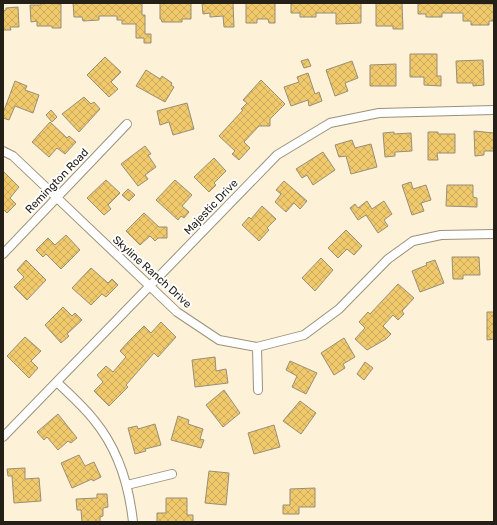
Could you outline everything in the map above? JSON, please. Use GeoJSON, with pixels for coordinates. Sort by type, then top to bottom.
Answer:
{"type":"FeatureCollection","features":[{"type":"Feature","properties":{"kind":"street","name":"Majestic Drive"},"geometry":{"type":"LineString","coordinates":[[3,437],[277,155],[330,123],[379,112],[494,110]]}},
{"type":"Feature","properties":{"kind":"street","name":"Remington Road"},"geometry":{"type":"LineString","coordinates":[[3,254],[127,124]]}},
{"type":"Feature","properties":{"kind":"street","name":"Skyline Ranch Drive"},"geometry":{"type":"LineString","coordinates":[[3,151],[13,156],[178,312],[219,340],[257,348],[304,335],[339,309],[388,259],[414,242],[441,235],[494,234]]}},
{"type":"Feature","properties":{"kind":"street"},"geometry":{"type":"LineString","coordinates":[[257,348],[258,390]]}},
{"type":"Feature","properties":{"kind":"street"},"geometry":{"type":"LineString","coordinates":[[57,382],[94,420],[120,460],[131,500],[133,522]]}},
{"type":"Feature","properties":{"kind":"street"},"geometry":{"type":"LineString","coordinates":[[127,485],[172,474]]}},
{"type":"Feature","properties":{"kind":"building"},"geometry":{"type":"Polygon","coordinates":[[[41,3],[61,4],[61,28],[52,28],[52,26],[37,26],[37,21],[31,22],[30,5],[41,5],[41,3]]]}},
{"type":"Feature","properties":{"kind":"building"},"geometry":{"type":"Polygon","coordinates":[[[73,3],[142,3],[142,15],[145,15],[145,34],[151,34],[151,43],[144,43],[144,38],[136,38],[136,24],[122,24],[122,20],[117,20],[117,16],[99,16],[99,20],[83,21],[82,17],[74,17],[73,3]]]}},
{"type":"Feature","properties":{"kind":"building"},"geometry":{"type":"Polygon","coordinates":[[[160,3],[191,3],[191,19],[182,19],[182,22],[162,22],[160,19],[160,3]]]}},
{"type":"Feature","properties":{"kind":"building"},"geometry":{"type":"Polygon","coordinates":[[[202,3],[233,3],[234,27],[224,27],[223,16],[210,17],[210,13],[203,14],[202,3]]]}},
{"type":"Feature","properties":{"kind":"building"},"geometry":{"type":"Polygon","coordinates":[[[246,3],[275,3],[275,23],[269,23],[268,19],[257,19],[257,23],[246,23],[246,3]]]}},
{"type":"Feature","properties":{"kind":"building"},"geometry":{"type":"Polygon","coordinates":[[[291,3],[361,3],[361,23],[336,24],[336,13],[316,13],[316,17],[300,17],[300,13],[291,13],[291,3]]]}},
{"type":"Feature","properties":{"kind":"building"},"geometry":{"type":"Polygon","coordinates":[[[376,3],[402,3],[403,29],[393,29],[393,26],[376,26],[376,3]]]}},
{"type":"Feature","properties":{"kind":"building"},"geometry":{"type":"Polygon","coordinates":[[[418,3],[494,4],[494,21],[489,21],[489,25],[471,25],[471,21],[463,21],[463,13],[442,13],[442,17],[426,17],[426,14],[418,14],[418,3]]]}},
{"type":"Feature","properties":{"kind":"building"},"geometry":{"type":"Polygon","coordinates":[[[18,7],[19,27],[10,27],[11,30],[3,30],[3,11],[6,10],[6,8],[18,7]]]}},
{"type":"Feature","properties":{"kind":"building"},"geometry":{"type":"Polygon","coordinates":[[[410,54],[437,54],[437,76],[441,76],[441,86],[424,85],[424,77],[410,77],[410,54]]]}},
{"type":"Feature","properties":{"kind":"building"},"geometry":{"type":"Polygon","coordinates":[[[105,57],[121,72],[111,82],[118,89],[109,97],[87,75],[105,57]]]}},
{"type":"Feature","properties":{"kind":"building"},"geometry":{"type":"Polygon","coordinates":[[[308,59],[311,66],[304,68],[301,61],[308,59]]]}},
{"type":"Feature","properties":{"kind":"building"},"geometry":{"type":"Polygon","coordinates":[[[483,60],[484,85],[473,86],[473,83],[457,83],[456,61],[483,60]]]}},
{"type":"Feature","properties":{"kind":"building"},"geometry":{"type":"Polygon","coordinates":[[[352,61],[358,78],[345,83],[348,91],[335,96],[326,70],[352,61]]]}},
{"type":"Feature","properties":{"kind":"building"},"geometry":{"type":"Polygon","coordinates":[[[396,64],[396,86],[370,86],[370,65],[396,64]]]}},
{"type":"Feature","properties":{"kind":"building"},"geometry":{"type":"Polygon","coordinates":[[[146,70],[160,79],[162,76],[172,83],[171,85],[174,87],[165,102],[136,86],[146,70]]]}},
{"type":"Feature","properties":{"kind":"building"},"geometry":{"type":"Polygon","coordinates":[[[308,73],[315,94],[319,92],[322,101],[309,106],[308,100],[291,106],[284,87],[299,82],[297,77],[308,73]]]}},
{"type":"Feature","properties":{"kind":"building"},"geometry":{"type":"Polygon","coordinates":[[[261,80],[285,104],[270,119],[270,126],[259,126],[244,142],[250,148],[239,160],[232,154],[235,151],[219,136],[243,110],[241,109],[247,103],[243,100],[261,80]]]}},
{"type":"Feature","properties":{"kind":"building"},"geometry":{"type":"Polygon","coordinates":[[[15,81],[27,86],[25,90],[39,95],[33,113],[15,106],[9,120],[3,118],[3,113],[15,81]]]}},
{"type":"Feature","properties":{"kind":"building"},"geometry":{"type":"Polygon","coordinates":[[[84,97],[91,104],[94,102],[100,109],[79,132],[62,114],[84,97]]]}},
{"type":"Feature","properties":{"kind":"building"},"geometry":{"type":"Polygon","coordinates":[[[187,103],[194,129],[173,135],[169,122],[160,125],[157,111],[187,103]]]}},
{"type":"Feature","properties":{"kind":"building"},"geometry":{"type":"Polygon","coordinates":[[[51,110],[57,117],[52,122],[46,115],[51,110]]]}},
{"type":"Feature","properties":{"kind":"building"},"geometry":{"type":"Polygon","coordinates":[[[50,122],[67,138],[69,136],[76,142],[65,154],[57,148],[49,157],[32,142],[50,122]]]}},
{"type":"Feature","properties":{"kind":"building"},"geometry":{"type":"Polygon","coordinates":[[[474,131],[494,133],[494,151],[484,151],[484,155],[475,156],[474,131]]]}},
{"type":"Feature","properties":{"kind":"building"},"geometry":{"type":"Polygon","coordinates":[[[394,132],[394,134],[411,133],[412,151],[395,152],[395,156],[385,157],[383,133],[394,132]]]}},
{"type":"Feature","properties":{"kind":"building"},"geometry":{"type":"Polygon","coordinates":[[[428,132],[438,132],[438,134],[455,134],[455,153],[437,153],[438,160],[428,160],[428,132]]]}},
{"type":"Feature","properties":{"kind":"building"},"geometry":{"type":"Polygon","coordinates":[[[352,140],[355,148],[371,144],[377,167],[351,174],[346,156],[339,157],[335,145],[352,140]]]}},
{"type":"Feature","properties":{"kind":"building"},"geometry":{"type":"Polygon","coordinates":[[[145,146],[151,154],[148,155],[156,167],[145,175],[148,179],[138,186],[121,164],[145,146]]]}},
{"type":"Feature","properties":{"kind":"building"},"geometry":{"type":"Polygon","coordinates":[[[323,152],[335,170],[313,185],[307,175],[302,178],[296,169],[323,152]]]}},
{"type":"Feature","properties":{"kind":"building"},"geometry":{"type":"Polygon","coordinates":[[[214,158],[226,171],[214,183],[216,185],[209,192],[194,177],[214,158]]]}},
{"type":"Feature","properties":{"kind":"building"},"geometry":{"type":"Polygon","coordinates":[[[3,171],[19,187],[10,198],[16,204],[7,213],[3,209],[3,171]]]}},
{"type":"Feature","properties":{"kind":"building"},"geometry":{"type":"Polygon","coordinates":[[[106,180],[120,193],[108,205],[111,209],[104,215],[87,198],[106,180]]]}},
{"type":"Feature","properties":{"kind":"building"},"geometry":{"type":"Polygon","coordinates":[[[175,180],[192,195],[182,206],[189,212],[184,218],[181,216],[178,220],[156,200],[175,180]]]}},
{"type":"Feature","properties":{"kind":"building"},"geometry":{"type":"Polygon","coordinates":[[[284,181],[307,201],[300,209],[294,203],[286,212],[275,202],[281,194],[276,190],[284,181]]]}},
{"type":"Feature","properties":{"kind":"building"},"geometry":{"type":"Polygon","coordinates":[[[411,182],[413,189],[426,185],[431,200],[421,203],[424,211],[412,215],[402,185],[411,182]]]}},
{"type":"Feature","properties":{"kind":"building"},"geometry":{"type":"Polygon","coordinates":[[[447,185],[473,185],[473,197],[477,198],[477,207],[446,206],[447,185]]]}},
{"type":"Feature","properties":{"kind":"building"},"geometry":{"type":"Polygon","coordinates":[[[128,189],[135,195],[129,201],[122,195],[128,189]]]}},
{"type":"Feature","properties":{"kind":"building"},"geometry":{"type":"Polygon","coordinates":[[[367,201],[372,209],[384,201],[392,214],[384,220],[388,226],[378,233],[366,215],[358,220],[350,208],[355,204],[358,208],[367,201]]]}},
{"type":"Feature","properties":{"kind":"building"},"geometry":{"type":"Polygon","coordinates":[[[262,206],[276,219],[267,228],[269,230],[259,241],[242,225],[249,217],[251,219],[262,206]]]}},
{"type":"Feature","properties":{"kind":"building"},"geometry":{"type":"Polygon","coordinates":[[[144,213],[159,227],[167,227],[167,238],[158,238],[155,241],[150,236],[140,245],[126,231],[144,213]]]}},
{"type":"Feature","properties":{"kind":"building"},"geometry":{"type":"Polygon","coordinates":[[[346,230],[362,246],[354,255],[347,249],[338,258],[328,248],[346,230]]]}},
{"type":"Feature","properties":{"kind":"building"},"geometry":{"type":"Polygon","coordinates":[[[66,235],[80,250],[61,269],[46,254],[43,257],[36,250],[48,238],[55,245],[66,235]]]}},
{"type":"Feature","properties":{"kind":"building"},"geometry":{"type":"Polygon","coordinates":[[[452,257],[479,257],[480,275],[463,275],[463,279],[453,279],[452,257]]]}},
{"type":"Feature","properties":{"kind":"building"},"geometry":{"type":"Polygon","coordinates":[[[321,258],[333,270],[315,291],[302,278],[321,258]]]}},
{"type":"Feature","properties":{"kind":"building"},"geometry":{"type":"Polygon","coordinates":[[[26,260],[46,280],[27,300],[14,287],[24,277],[17,270],[26,260]]]}},
{"type":"Feature","properties":{"kind":"building"},"geometry":{"type":"Polygon","coordinates":[[[435,260],[444,283],[420,292],[412,271],[435,260]]]}},
{"type":"Feature","properties":{"kind":"building"},"geometry":{"type":"Polygon","coordinates":[[[91,268],[108,283],[112,279],[118,285],[106,297],[102,294],[91,305],[72,288],[91,268]]]}},
{"type":"Feature","properties":{"kind":"building"},"geometry":{"type":"Polygon","coordinates":[[[398,284],[414,298],[402,311],[404,314],[398,320],[393,315],[383,326],[391,334],[386,339],[367,350],[355,339],[365,328],[359,322],[368,312],[370,314],[398,284]]]}},
{"type":"Feature","properties":{"kind":"building"},"geometry":{"type":"Polygon","coordinates":[[[63,307],[72,316],[75,313],[82,320],[67,334],[69,336],[61,343],[45,325],[63,307]]]}},
{"type":"Feature","properties":{"kind":"building"},"geometry":{"type":"Polygon","coordinates":[[[487,312],[494,312],[494,339],[487,340],[487,312]]]}},
{"type":"Feature","properties":{"kind":"building"},"geometry":{"type":"Polygon","coordinates":[[[161,322],[176,337],[158,357],[154,353],[126,385],[128,387],[109,406],[94,391],[103,382],[97,375],[106,366],[113,372],[126,357],[120,351],[128,342],[144,326],[151,333],[161,322]]]}},
{"type":"Feature","properties":{"kind":"building"},"geometry":{"type":"Polygon","coordinates":[[[25,337],[41,351],[31,361],[38,368],[29,378],[7,356],[25,337]]]}},
{"type":"Feature","properties":{"kind":"building"},"geometry":{"type":"Polygon","coordinates":[[[344,338],[355,357],[343,364],[345,368],[334,375],[321,353],[344,338]]]}},
{"type":"Feature","properties":{"kind":"building"},"geometry":{"type":"Polygon","coordinates":[[[215,357],[216,371],[226,369],[228,383],[195,387],[192,360],[215,357]]]}},
{"type":"Feature","properties":{"kind":"building"},"geometry":{"type":"Polygon","coordinates":[[[290,361],[317,373],[306,394],[292,387],[297,376],[286,370],[290,361]]]}},
{"type":"Feature","properties":{"kind":"building"},"geometry":{"type":"Polygon","coordinates":[[[365,362],[373,368],[364,380],[357,374],[365,362]]]}},
{"type":"Feature","properties":{"kind":"building"},"geometry":{"type":"Polygon","coordinates":[[[224,390],[240,413],[223,427],[206,405],[224,390]]]}},
{"type":"Feature","properties":{"kind":"building"},"geometry":{"type":"Polygon","coordinates":[[[300,401],[316,413],[301,434],[283,421],[300,401]]]}},
{"type":"Feature","properties":{"kind":"building"},"geometry":{"type":"Polygon","coordinates":[[[58,414],[77,438],[71,443],[68,441],[58,450],[47,437],[44,440],[37,432],[58,414]]]}},
{"type":"Feature","properties":{"kind":"building"},"geometry":{"type":"Polygon","coordinates":[[[178,416],[189,420],[188,424],[203,429],[200,439],[204,440],[201,448],[171,440],[178,416]]]}},
{"type":"Feature","properties":{"kind":"building"},"geometry":{"type":"Polygon","coordinates":[[[155,424],[161,445],[145,449],[146,451],[135,454],[128,428],[137,426],[138,429],[155,424]]]}},
{"type":"Feature","properties":{"kind":"building"},"geometry":{"type":"Polygon","coordinates":[[[274,425],[280,447],[254,454],[248,433],[274,425]]]}},
{"type":"Feature","properties":{"kind":"building"},"geometry":{"type":"Polygon","coordinates":[[[79,455],[85,466],[94,462],[101,477],[93,481],[92,479],[72,488],[61,463],[79,455]]]}},
{"type":"Feature","properties":{"kind":"building"},"geometry":{"type":"Polygon","coordinates":[[[25,468],[25,479],[39,478],[41,501],[14,503],[12,476],[8,476],[7,469],[25,468]]]}},
{"type":"Feature","properties":{"kind":"building"},"geometry":{"type":"Polygon","coordinates":[[[209,471],[229,473],[226,505],[205,503],[209,471]]]}},
{"type":"Feature","properties":{"kind":"building"},"geometry":{"type":"Polygon","coordinates":[[[315,488],[315,507],[299,507],[299,514],[283,514],[283,505],[290,505],[290,489],[315,488]]]}},
{"type":"Feature","properties":{"kind":"building"},"geometry":{"type":"Polygon","coordinates":[[[97,494],[107,494],[108,507],[103,508],[103,516],[100,517],[100,522],[82,522],[81,510],[77,510],[76,499],[97,498],[97,494]]]}},
{"type":"Feature","properties":{"kind":"building"},"geometry":{"type":"Polygon","coordinates":[[[166,498],[187,498],[187,515],[193,515],[193,522],[157,522],[157,513],[166,513],[166,498]]]}}]}
